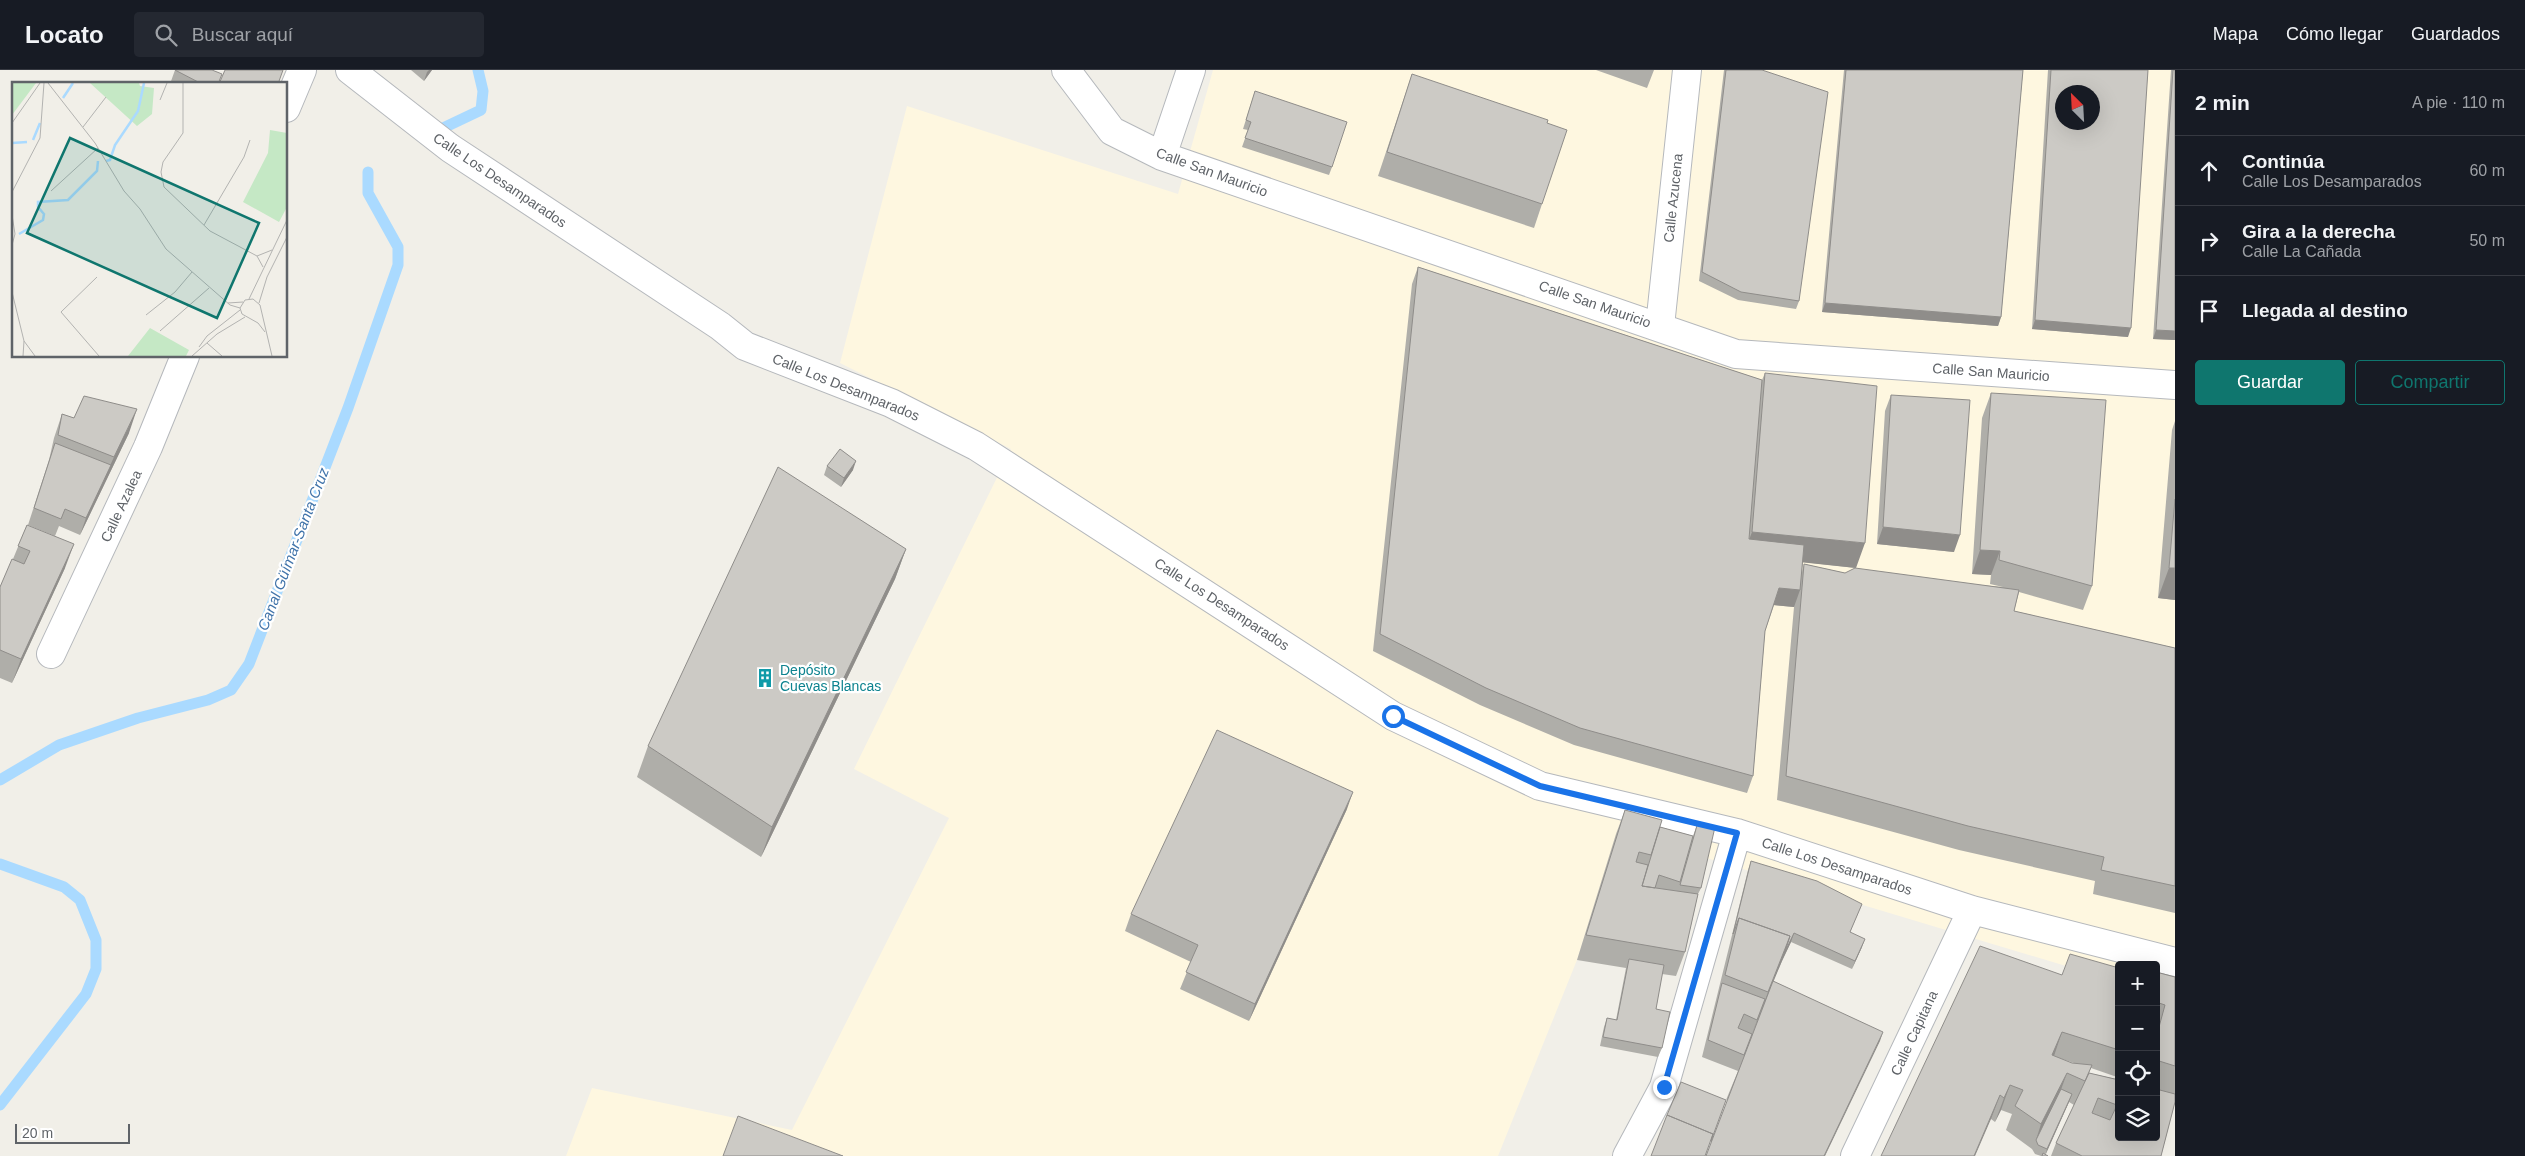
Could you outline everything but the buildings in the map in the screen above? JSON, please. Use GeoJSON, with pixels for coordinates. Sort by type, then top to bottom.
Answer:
{"type":"FeatureCollection","features":[{"type":"Feature","properties":{"kind":"street"},"geometry":{"type":"LineString","coordinates":[[288,103],[302,70]]}},
{"type":"Feature","properties":{"kind":"street","name":"Calle Los Desamparados"},"geometry":{"type":"LineString","coordinates":[[350,70],[450,148],[720,326],[745,346],[891,403],[976,446],[1393,716],[1540,786],[1737,833],[1972,910],[2175,962]]}},
{"type":"Feature","properties":{"kind":"street","name":"Calle San Mauricio"},"geometry":{"type":"LineString","coordinates":[[1066,70],[1112,131],[1162,156],[1660,326],[1736,354],[2175,385]]}},
{"type":"Feature","properties":{"kind":"street"},"geometry":{"type":"LineString","coordinates":[[1162,156],[1191,70]]}},
{"type":"Feature","properties":{"kind":"street","name":"Calle Azucena"},"geometry":{"type":"LineString","coordinates":[[1660,326],[1687,70]]}},
{"type":"Feature","properties":{"kind":"street","name":"Calle Azalea"},"geometry":{"type":"LineString","coordinates":[[51,654],[148,447],[185,358]]}},
{"type":"Feature","properties":{"kind":"street"},"geometry":{"type":"LineString","coordinates":[[1627,1156],[1664,1087],[1737,833]]}},
{"type":"Feature","properties":{"kind":"street","name":"Calle Capitana"},"geometry":{"type":"LineString","coordinates":[[1855,1156],[1972,910]]}},
{"type":"Feature","properties":{"kind":"shaded area"},"geometry":{"type":"Polygon","coordinates":[[[1213,70],[2175,70],[2175,999],[2160,994],[2160,961],[2115,961],[2115,981],[1703,857],[1617,834],[1577,960],[1498,1156],[566,1156],[592,1088],[792,1130],[949,818],[854,769],[1011,449],[840,363],[907,106],[1178,194],[1213,70]]]}},
{"type":"Feature","properties":{"kind":"waterway","name":"Canal Güímar-Santa Cruz"},"geometry":{"type":"LineString","coordinates":[[441,129],[481,110],[483,91],[478,70]]}},
{"type":"Feature","properties":{"kind":"waterway","name":"Canal Güímar-Santa Cruz"},"geometry":{"type":"LineString","coordinates":[[0,780],[59,745],[138,718],[208,700],[231,690],[249,664],[348,408],[398,265],[398,247],[368,193],[368,172]]}},
{"type":"Feature","properties":{"kind":"waterway","name":"Canal Güímar-Santa Cruz"},"geometry":{"type":"LineString","coordinates":[[0,864],[64,887],[80,900],[96,940],[96,969],[86,994],[0,1105]]}},
{"type":"Feature","properties":{"kind":"place","name":"Depósito Cuevas Blancas"},"geometry":{"type":"Point","coordinates":[765,678]}},
{"type":"Feature","properties":{"kind":"route"},"geometry":{"type":"LineString","coordinates":[[1393,716],[1540,786],[1737,833],[1664,1087]]}}]}
